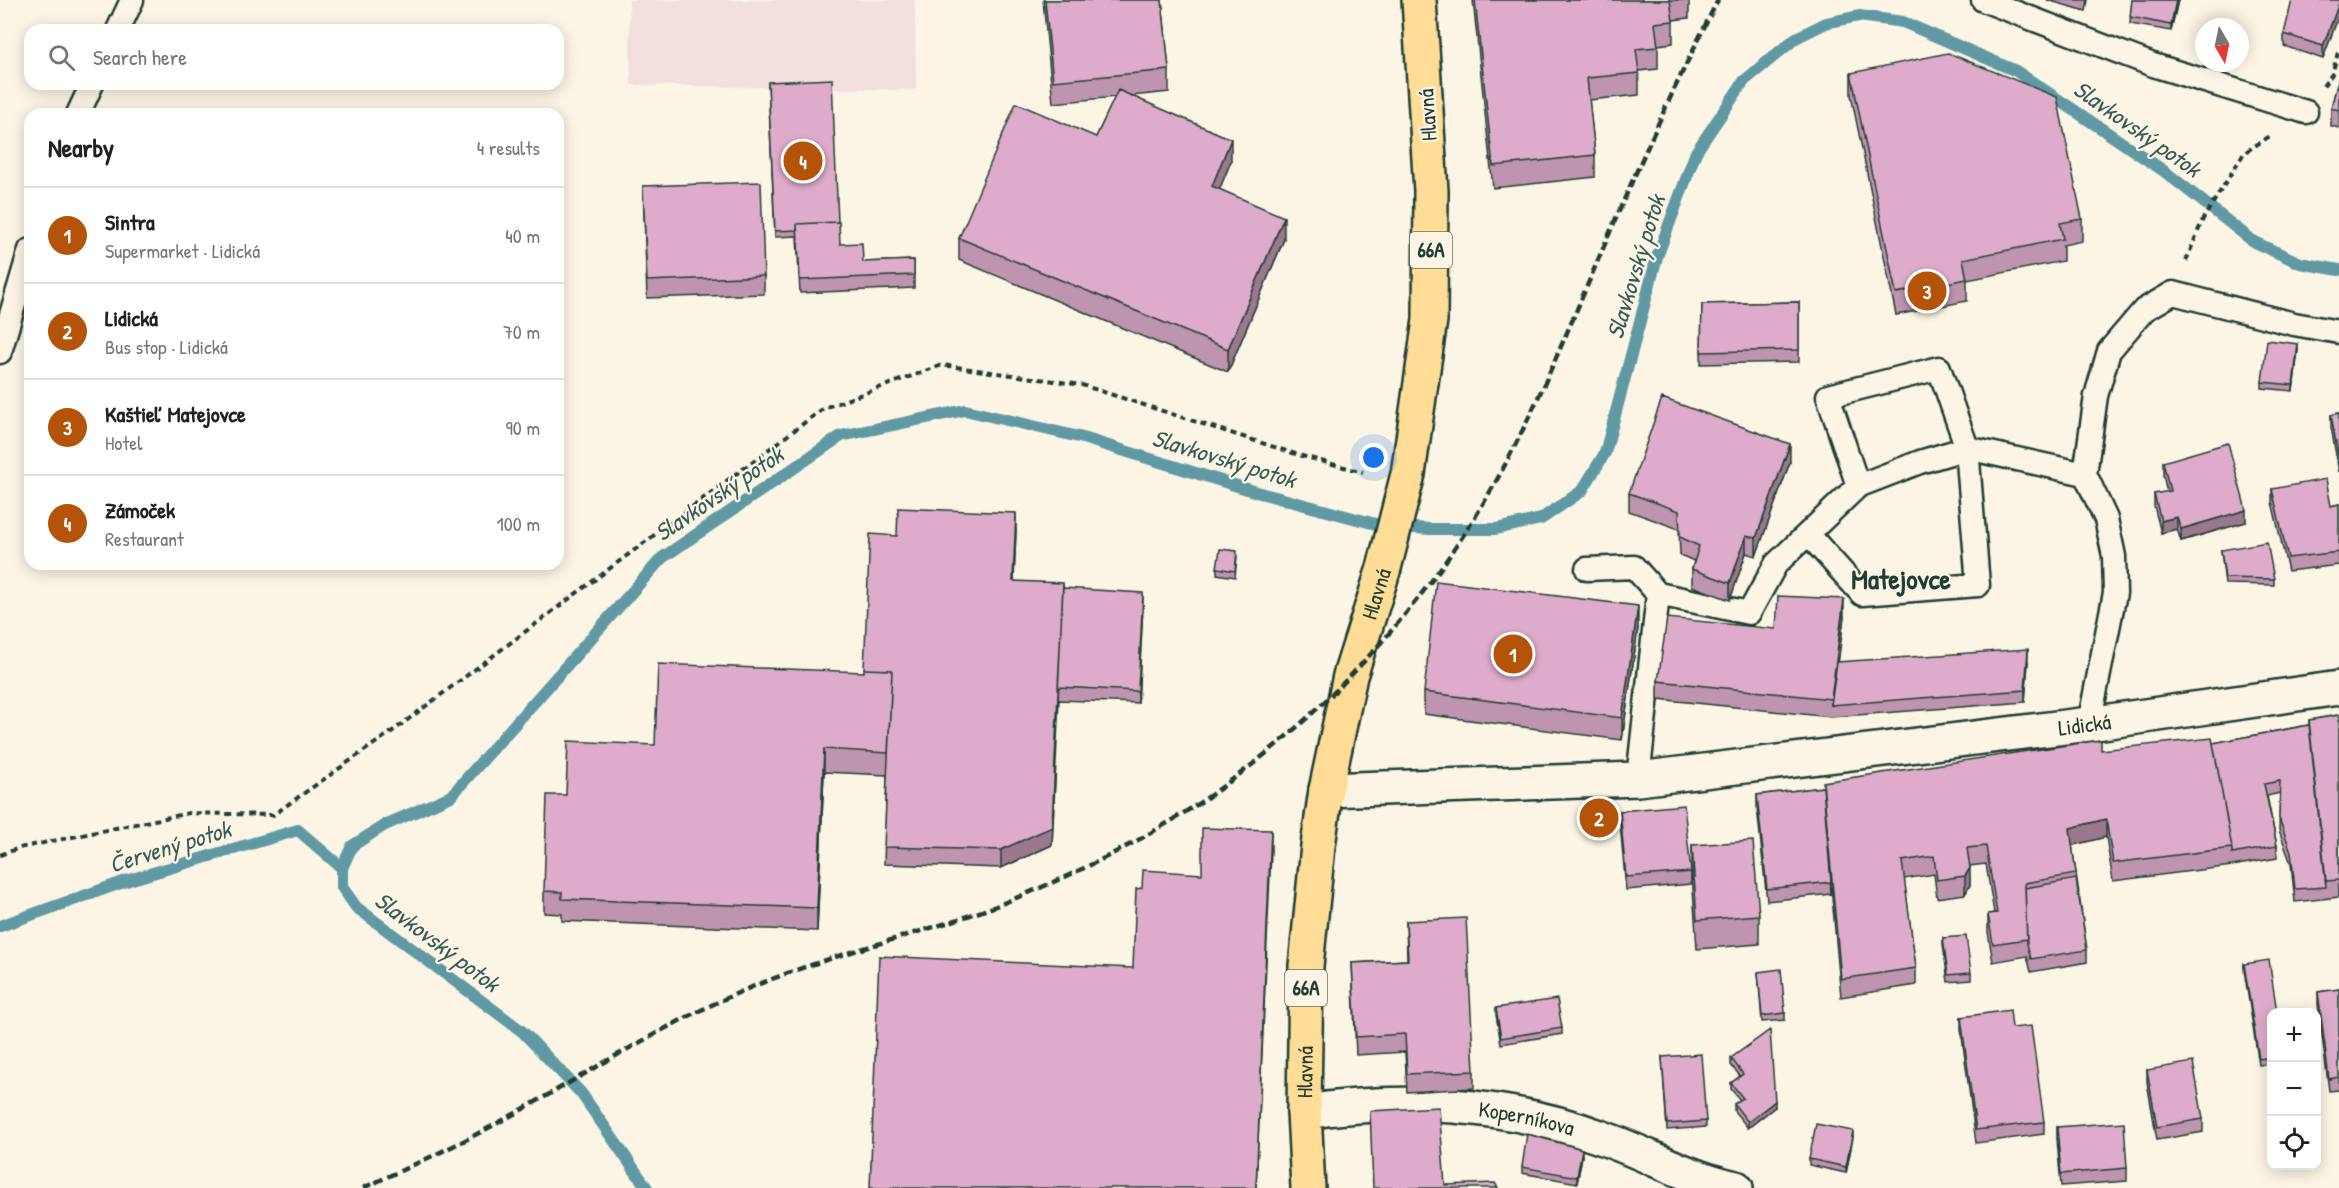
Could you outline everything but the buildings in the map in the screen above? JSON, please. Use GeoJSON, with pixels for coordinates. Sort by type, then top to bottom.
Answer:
{"type":"FeatureCollection","features":[{"type":"Feature","properties":{"kind":"main road","name":"Hlavná"},"geometry":{"type":"LineString","coordinates":[[1308,1188],[1304,1112],[1306,966],[1318,846],[1326,790],[1350,676],[1384,568],[1402,498],[1430,320],[1431,191],[1419,0]]}},
{"type":"Feature","properties":{"kind":"street","name":"Lidická"},"geometry":{"type":"LineString","coordinates":[[1326,790],[1638,779],[2089,724],[2339,688]]}},
{"type":"Feature","properties":{"kind":"street","name":"Koperníkova"},"geometry":{"type":"LineString","coordinates":[[1304,1112],[1333,1108],[1429,1104],[1485,1108],[1537,1117],[1601,1137],[1714,1183],[1736,1188]]}},
{"type":"Feature","properties":{"kind":"lane"},"geometry":{"type":"LineString","coordinates":[[121,24],[132,0]]}},
{"type":"Feature","properties":{"kind":"lane"},"geometry":{"type":"LineString","coordinates":[[1983,0],[2153,65],[2306,112]]}},
{"type":"Feature","properties":{"kind":"lane"},"geometry":{"type":"LineString","coordinates":[[81,108],[89,90]]}},
{"type":"Feature","properties":{"kind":"lane"},"geometry":{"type":"LineString","coordinates":[[0,352],[24,270]]}},
{"type":"Feature","properties":{"kind":"lane"},"geometry":{"type":"LineString","coordinates":[[2089,724],[2115,593],[2114,556],[2106,519],[2085,474],[2096,396],[2109,351],[2144,310],[2173,293],[2294,324],[2339,332]]}},
{"type":"Feature","properties":{"kind":"lane"},"geometry":{"type":"LineString","coordinates":[[1808,534],[1862,594],[1978,585],[1967,448],[1940,368],[1828,396],[1858,486]]}},
{"type":"Feature","properties":{"kind":"lane"},"geometry":{"type":"LineString","coordinates":[[1587,569],[1634,567],[1658,594],[1749,613],[1776,564],[1858,486],[1920,462],[1967,448],[2085,474]]}},
{"type":"Feature","properties":{"kind":"lane"},"geometry":{"type":"LineString","coordinates":[[1638,779],[1658,594]]}},
{"type":"Feature","properties":{"kind":"path"},"geometry":{"type":"LineString","coordinates":[[2173,293],[2203,219],[2244,153]]}},
{"type":"Feature","properties":{"kind":"path"},"geometry":{"type":"LineString","coordinates":[[0,855],[19,848],[189,813],[273,815],[403,723],[824,408],[942,365],[1082,385],[1302,456],[1363,472]]}},
{"type":"Feature","properties":{"kind":"shaded area"},"geometry":{"type":"Polygon","coordinates":[[[629,0],[915,0],[916,90],[631,85],[629,0]]]}},
{"type":"Feature","properties":{"kind":"waterway","name":"Slavkovský potok"},"geometry":{"type":"LineString","coordinates":[[647,1188],[581,1093],[523,1032],[356,907],[342,887],[342,868],[352,846],[385,825],[451,796],[662,558],[841,436],[965,410],[1083,438],[1260,493],[1383,526],[1496,529],[1541,519],[1582,491],[1605,453],[1657,257],[1696,152],[1744,81],[1796,38],[1826,23],[1859,16],[1903,22],[2016,71],[2164,171],[2254,242],[2300,263],[2339,270]]}},
{"type":"Feature","properties":{"kind":"waterway","name":"Červený potok"},"geometry":{"type":"LineString","coordinates":[[0,926],[129,880],[298,830],[342,868]]}},
{"type":"Feature","properties":{"kind":"railway"},"geometry":{"type":"LineString","coordinates":[[363,1188],[475,1135],[681,1020],[752,987],[812,965],[996,906],[1099,861],[1159,828],[1204,799],[1291,732],[1332,694],[1406,613],[1440,569],[1487,497],[1533,408],[1650,142],[1718,0]]}},
{"type":"Feature","properties":{"kind":"place","name":"Zámoček"},"geometry":{"type":"Point","coordinates":[803,161]}},
{"type":"Feature","properties":{"kind":"place","name":"Kaštieľ Matejovce"},"geometry":{"type":"Point","coordinates":[1927,291]}},
{"type":"Feature","properties":{"kind":"place","name":"Sintra"},"geometry":{"type":"Point","coordinates":[1513,654]}},
{"type":"Feature","properties":{"kind":"place","name":"Lidická"},"geometry":{"type":"Point","coordinates":[1599,818]}},
{"type":"Feature","properties":{"kind":"district","name":"Matejovce"},"geometry":{"type":"Point","coordinates":[1901,579]}}]}
